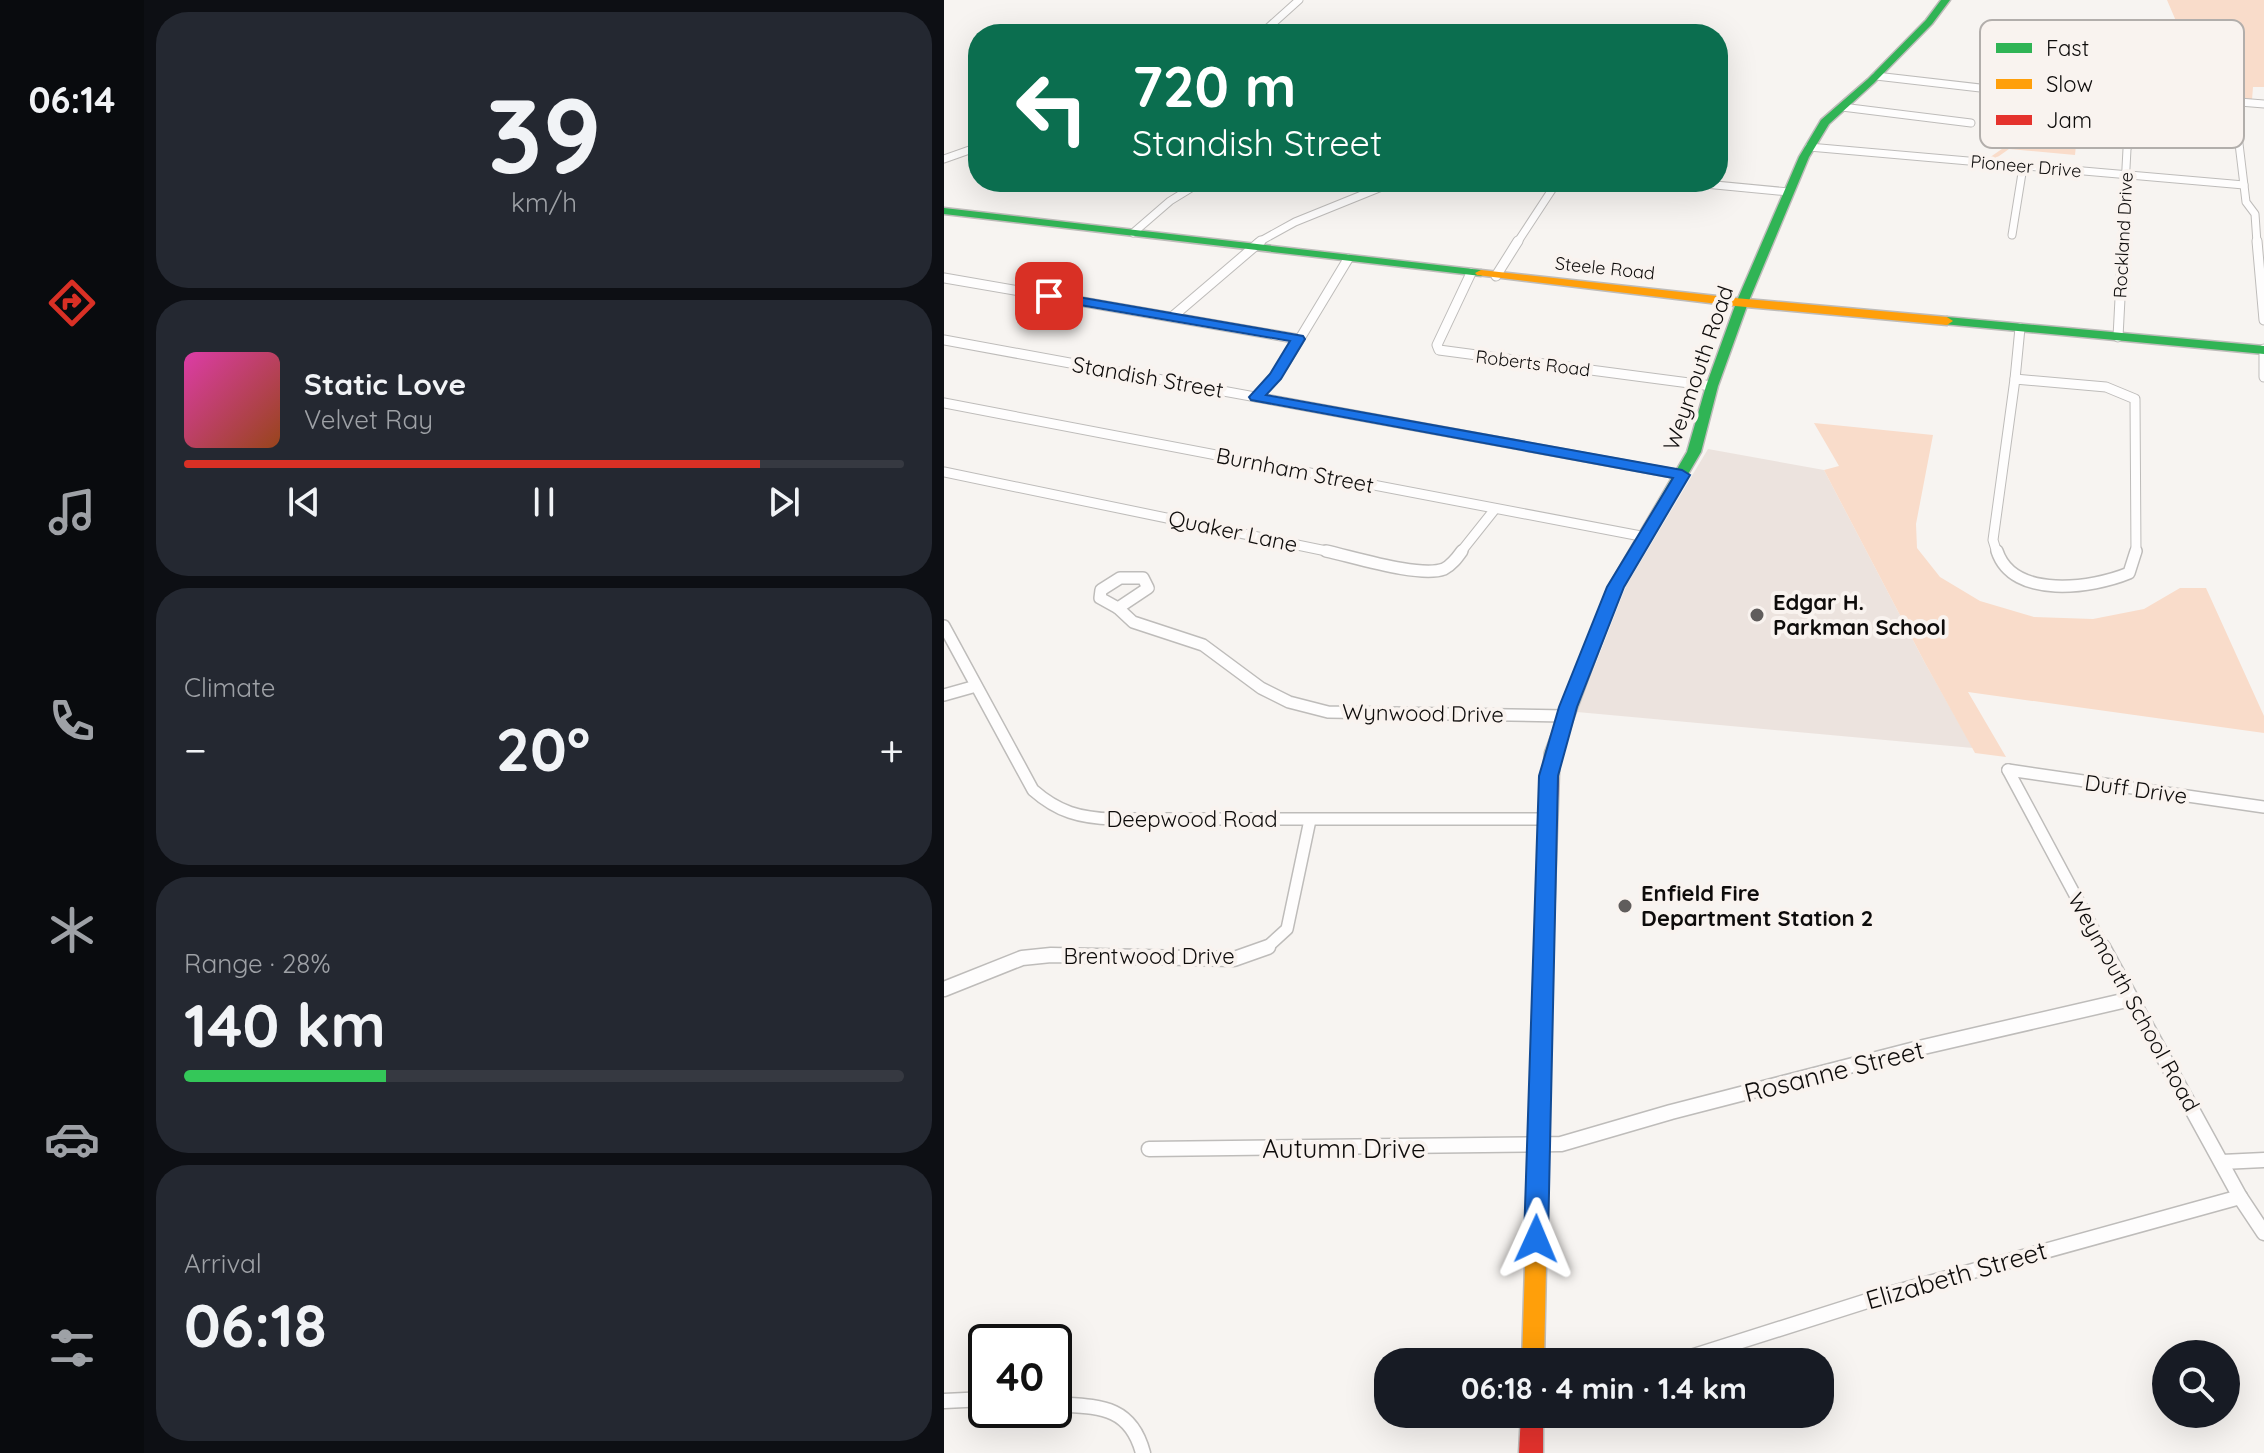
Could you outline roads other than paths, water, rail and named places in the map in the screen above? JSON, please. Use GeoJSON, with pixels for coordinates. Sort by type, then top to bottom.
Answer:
{"type":"FeatureCollection","features":[{"type":"Feature","properties":{"kind":"street"},"geometry":{"type":"LineString","coordinates":[[1272,24],[1299,0]]}},
{"type":"Feature","properties":{"kind":"street","name":"Weymouth Road"},"geometry":{"type":"LineString","coordinates":[[1533,1348],[1549,776],[1565,716],[1615,587],[1682,475],[1697,443],[1712,386],[1742,303],[1809,147],[1825,122],[1876,76],[1929,22],[1946,0]]}},
{"type":"Feature","properties":{"kind":"street"},"geometry":{"type":"LineString","coordinates":[[1876,76],[1980,88]]}},
{"type":"Feature","properties":{"kind":"street"},"geometry":{"type":"LineString","coordinates":[[2244,103],[2264,104]]}},
{"type":"Feature","properties":{"kind":"street"},"geometry":{"type":"LineString","coordinates":[[1842,107],[1971,123]]}},
{"type":"Feature","properties":{"kind":"street","name":"Pioneer Drive"},"geometry":{"type":"LineString","coordinates":[[1809,147],[2244,185]]}},
{"type":"Feature","properties":{"kind":"street","name":"Rockland Drive"},"geometry":{"type":"LineString","coordinates":[[2118,337],[2129,148]]}},
{"type":"Feature","properties":{"kind":"street"},"geometry":{"type":"LineString","coordinates":[[2240,148],[2246,202],[2255,214],[2264,320]]}},
{"type":"Feature","properties":{"kind":"street"},"geometry":{"type":"LineString","coordinates":[[944,159],[968,151]]}},
{"type":"Feature","properties":{"kind":"street"},"geometry":{"type":"LineString","coordinates":[[2012,235],[2023,167]]}},
{"type":"Feature","properties":{"kind":"street"},"geometry":{"type":"LineString","coordinates":[[1728,186],[1789,192]]}},
{"type":"Feature","properties":{"kind":"street"},"geometry":{"type":"LineString","coordinates":[[1133,233],[1185,192]]}},
{"type":"Feature","properties":{"kind":"street"},"geometry":{"type":"LineString","coordinates":[[1172,317],[1251,247],[1308,216],[1369,192]]}},
{"type":"Feature","properties":{"kind":"street"},"geometry":{"type":"LineString","coordinates":[[1496,276],[1551,192]]}},
{"type":"Feature","properties":{"kind":"street","name":"Steele Road"},"geometry":{"type":"LineString","coordinates":[[944,211],[1742,303],[2263,349]]}},
{"type":"Feature","properties":{"kind":"street"},"geometry":{"type":"LineString","coordinates":[[1256,397],[1276,376],[1348,259]]}},
{"type":"Feature","properties":{"kind":"street","name":"Roberts Road"},"geometry":{"type":"LineString","coordinates":[[1471,273],[1437,345],[1439,350],[1712,386]]}},
{"type":"Feature","properties":{"kind":"street"},"geometry":{"type":"LineString","coordinates":[[944,278],[1298,339]]}},
{"type":"Feature","properties":{"kind":"street"},"geometry":{"type":"LineString","coordinates":[[2015,379],[2106,387],[2135,399],[2136,558],[2129,573],[2096,586],[2061,586],[2029,579],[2000,560],[1993,540],[2020,328]]}},
{"type":"Feature","properties":{"kind":"street","name":"Standish Street"},"geometry":{"type":"LineString","coordinates":[[944,340],[1682,475]]}},
{"type":"Feature","properties":{"kind":"street"},"geometry":{"type":"LineString","coordinates":[[2263,349],[2264,377]]}},
{"type":"Feature","properties":{"kind":"street","name":"Burnham Street"},"geometry":{"type":"LineString","coordinates":[[944,403],[1646,537]]}},
{"type":"Feature","properties":{"kind":"street","name":"Quaker Lane"},"geometry":{"type":"LineString","coordinates":[[944,472],[1423,571],[1442,570],[1451,565],[1495,509]]}},
{"type":"Feature","properties":{"kind":"street","name":"Wynwood Drive"},"geometry":{"type":"LineString","coordinates":[[1118,608],[1133,622],[1203,645],[1261,688],[1289,702],[1316,709],[1353,714],[1565,716]]}},
{"type":"Feature","properties":{"kind":"street","name":"Deepwood Road"},"geometry":{"type":"LineString","coordinates":[[944,626],[1033,790],[1053,808],[1067,814],[1113,819],[1547,819]]}},
{"type":"Feature","properties":{"kind":"street"},"geometry":{"type":"LineString","coordinates":[[944,695],[976,686]]}},
{"type":"Feature","properties":{"kind":"street","name":"Duff Drive"},"geometry":{"type":"LineString","coordinates":[[2008,770],[2264,807]]}},
{"type":"Feature","properties":{"kind":"street","name":"Weymouth School Road"},"geometry":{"type":"LineString","coordinates":[[2008,770],[2240,1197],[2264,1233]]}},
{"type":"Feature","properties":{"kind":"street","name":"Brentwood Drive"},"geometry":{"type":"LineString","coordinates":[[944,989],[1022,958],[1234,959],[1258,954],[1276,943],[1287,929],[1310,820]]}},
{"type":"Feature","properties":{"kind":"street","name":"Rosanne Street"},"geometry":{"type":"LineString","coordinates":[[1538,1147],[1561,1144],[1671,1112],[1905,1052],[2131,999]]}},
{"type":"Feature","properties":{"kind":"street","name":"Autumn Drive"},"geometry":{"type":"LineString","coordinates":[[1149,1149],[1538,1147]]}},
{"type":"Feature","properties":{"kind":"street"},"geometry":{"type":"LineString","coordinates":[[2222,1162],[2264,1160]]}},
{"type":"Feature","properties":{"kind":"street","name":"Elizabeth Street"},"geometry":{"type":"LineString","coordinates":[[1717,1348],[1815,1315],[2240,1197]]}},
{"type":"Feature","properties":{"kind":"street"},"geometry":{"type":"LineString","coordinates":[[944,1401],[968,1400]]}},
{"type":"Feature","properties":{"kind":"street"},"geometry":{"type":"LineString","coordinates":[[1072,1405],[1098,1407],[1119,1413],[1139,1435],[1143,1453]]}},
{"type":"Feature","properties":{"kind":"street"},"geometry":{"type":"LineString","coordinates":[[1531,1453],[1532,1428]]}},
{"type":"Feature","properties":{"kind":"place","name":"Edgar H. Parkman School"},"geometry":{"type":"Point","coordinates":[1757,615]}},
{"type":"Feature","properties":{"kind":"place","name":"Enfield Fire Department Station 2"},"geometry":{"type":"Point","coordinates":[1625,906]}}]}
